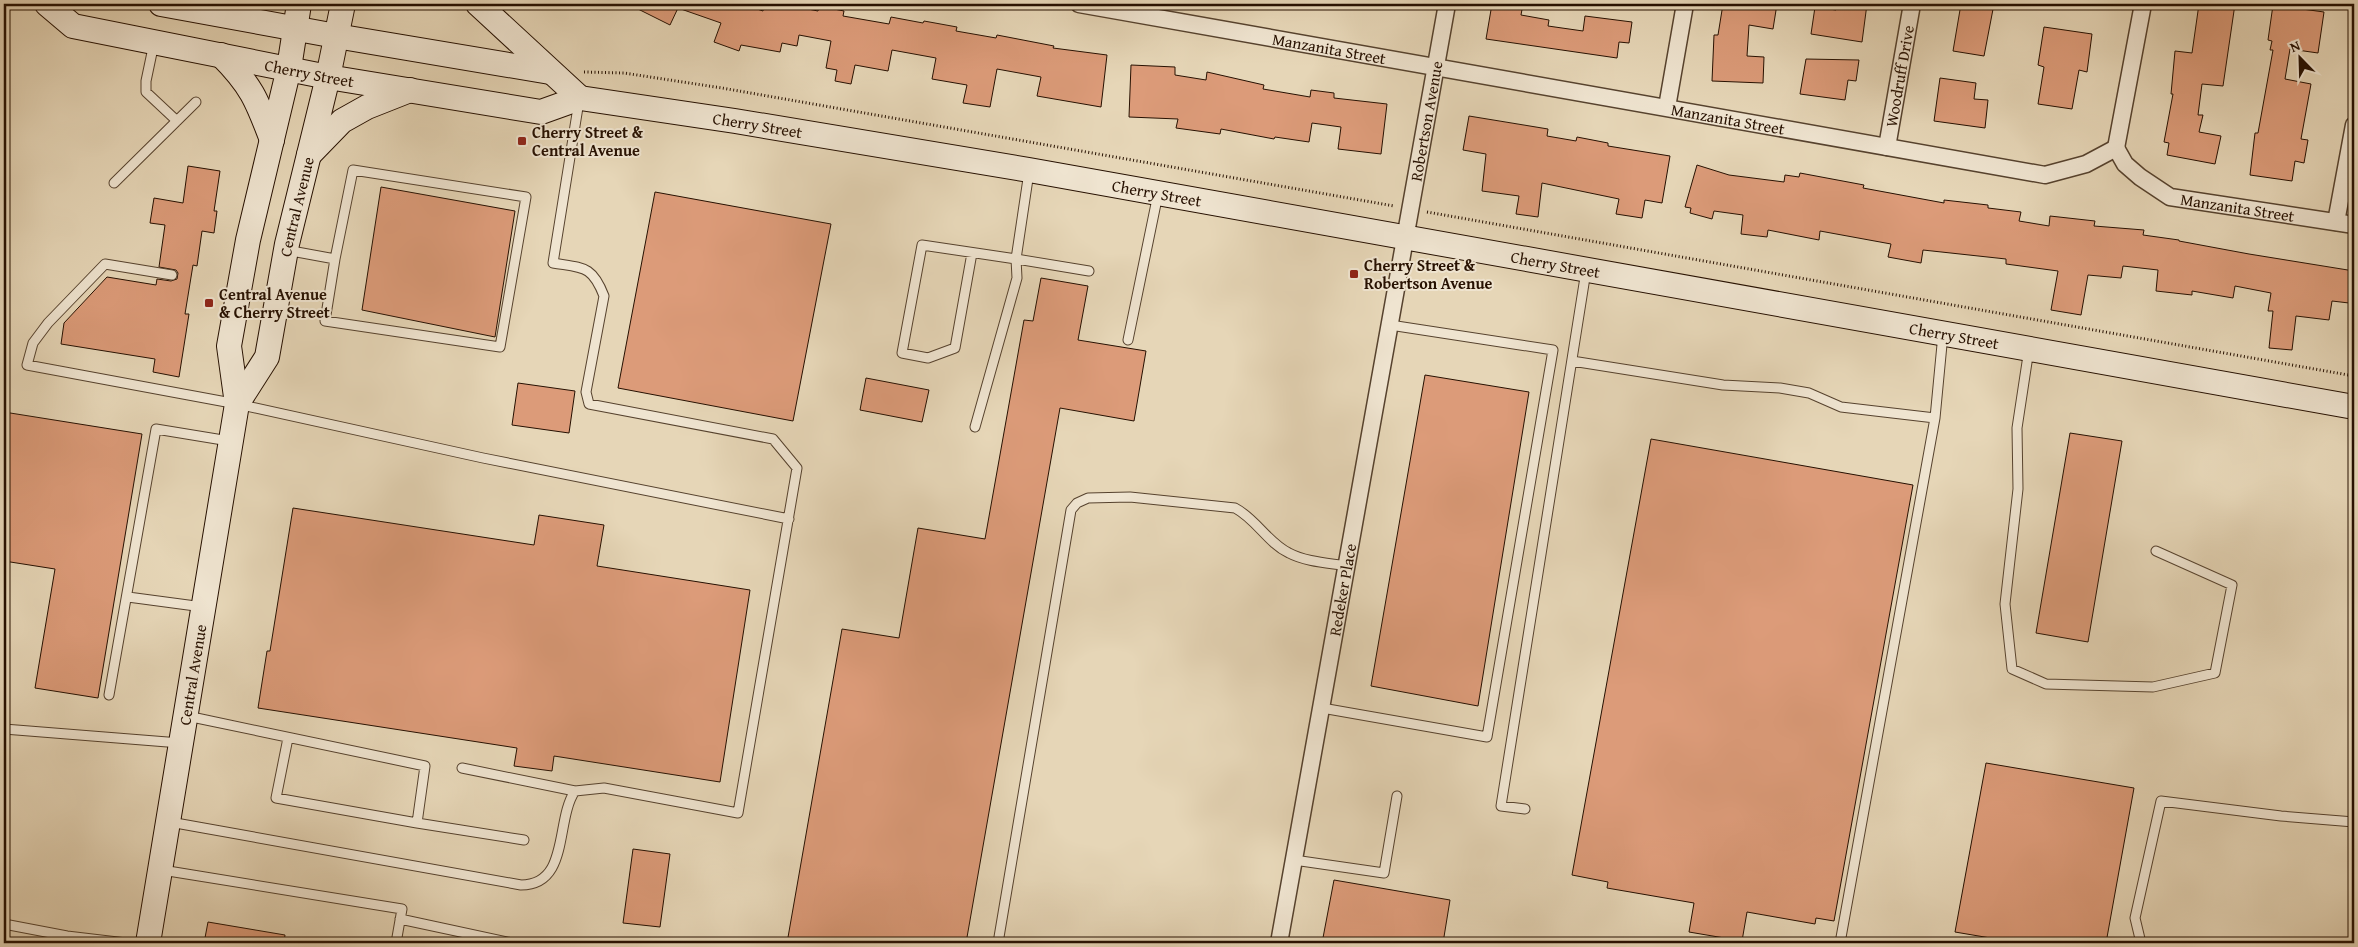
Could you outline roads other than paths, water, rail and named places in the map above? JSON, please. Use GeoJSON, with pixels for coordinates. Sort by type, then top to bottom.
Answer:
{"type":"FeatureCollection","features":[{"type":"Feature","properties":{"kind":"street","name":"Cherry Street"},"geometry":{"type":"LineString","coordinates":[[48,4],[73,26],[328,76],[541,112],[580,98],[735,121],[1030,170],[2354,407]]}},
{"type":"Feature","properties":{"kind":"street"},"geometry":{"type":"LineString","coordinates":[[161,4],[550,72]]}},
{"type":"Feature","properties":{"kind":"street","name":"Central Avenue"},"geometry":{"type":"LineString","coordinates":[[148,943],[237,404],[229,346],[248,240],[289,68],[299,4]]}},
{"type":"Feature","properties":{"kind":"street","name":"Central Avenue"},"geometry":{"type":"LineString","coordinates":[[237,404],[267,357],[286,250],[328,76],[343,4]]}},
{"type":"Feature","properties":{"kind":"street"},"geometry":{"type":"LineString","coordinates":[[478,4],[580,98]]}},
{"type":"Feature","properties":{"kind":"street","name":"Manzanita Street"},"geometry":{"type":"LineString","coordinates":[[1080,4],[2045,175],[2086,164],[2116,148],[2126,164],[2140,177],[2170,197],[2354,225]]}},
{"type":"Feature","properties":{"kind":"street","name":"Robertson Avenue"},"geometry":{"type":"LineString","coordinates":[[1406,238],[1447,4]]}},
{"type":"Feature","properties":{"kind":"street"},"geometry":{"type":"LineString","coordinates":[[1667,107],[1686,4]]}},
{"type":"Feature","properties":{"kind":"street","name":"Woodruff Drive"},"geometry":{"type":"LineString","coordinates":[[1887,147],[1912,4]]}},
{"type":"Feature","properties":{"kind":"street"},"geometry":{"type":"LineString","coordinates":[[2116,148],[2143,4]]}},
{"type":"Feature","properties":{"kind":"street"},"geometry":{"type":"LineString","coordinates":[[221,55],[243,77],[251,90],[272,140]]}},
{"type":"Feature","properties":{"kind":"street"},"geometry":{"type":"LineString","coordinates":[[308,155],[342,121],[367,107],[410,90]]}},
{"type":"Feature","properties":{"kind":"street"},"geometry":{"type":"LineString","coordinates":[[2336,222],[2354,125]]}},
{"type":"Feature","properties":{"kind":"street","name":"Redeker Place"},"geometry":{"type":"LineString","coordinates":[[1279,943],[1406,238]]}},
{"type":"Feature","properties":{"kind":"lane"},"geometry":{"type":"LineString","coordinates":[[154,42],[146,81],[146,92],[177,121]]}},
{"type":"Feature","properties":{"kind":"lane"},"geometry":{"type":"LineString","coordinates":[[462,768],[576,791],[604,788],[738,813],[797,468],[773,439],[589,404],[586,392],[604,296],[598,281],[588,270],[553,262],[580,98]]}},
{"type":"Feature","properties":{"kind":"lane"},"geometry":{"type":"LineString","coordinates":[[114,183],[196,102]]}},
{"type":"Feature","properties":{"kind":"lane"},"geometry":{"type":"LineString","coordinates":[[353,170],[526,197],[500,347],[325,321],[335,259],[353,170]]}},
{"type":"Feature","properties":{"kind":"lane"},"geometry":{"type":"LineString","coordinates":[[975,427],[1016,278],[1016,259],[1030,170]]}},
{"type":"Feature","properties":{"kind":"lane"},"geometry":{"type":"LineString","coordinates":[[1128,340],[1158,194]]}},
{"type":"Feature","properties":{"kind":"lane"},"geometry":{"type":"LineString","coordinates":[[972,253],[955,348],[928,358],[902,353],[922,245],[1089,270]]}},
{"type":"Feature","properties":{"kind":"lane"},"geometry":{"type":"LineString","coordinates":[[286,250],[335,259]]}},
{"type":"Feature","properties":{"kind":"lane"},"geometry":{"type":"LineString","coordinates":[[172,275],[105,264],[38,336],[33,343],[27,365],[237,404],[493,460],[789,519]]}},
{"type":"Feature","properties":{"kind":"lane"},"geometry":{"type":"LineString","coordinates":[[1525,809],[1502,806],[1586,270]]}},
{"type":"Feature","properties":{"kind":"lane"},"geometry":{"type":"LineString","coordinates":[[1322,708],[1487,737],[1554,350],[1390,326]]}},
{"type":"Feature","properties":{"kind":"lane"},"geometry":{"type":"LineString","coordinates":[[1840,943],[1935,418],[1943,334]]}},
{"type":"Feature","properties":{"kind":"lane"},"geometry":{"type":"LineString","coordinates":[[2029,349],[2017,428],[2018,489],[2005,604],[2012,669],[2046,684],[2143,686],[2153,686],[2216,673],[2232,585],[2156,552]]}},
{"type":"Feature","properties":{"kind":"lane"},"geometry":{"type":"LineString","coordinates":[[1572,361],[1723,385],[1780,388],[1809,393],[1841,407],[1935,418]]}},
{"type":"Feature","properties":{"kind":"lane"},"geometry":{"type":"LineString","coordinates":[[109,695],[128,597],[156,429],[230,442]]}},
{"type":"Feature","properties":{"kind":"lane"},"geometry":{"type":"LineString","coordinates":[[998,943],[1070,510],[1077,503],[1088,498],[1130,497],[1235,508],[1248,515],[1289,553],[1322,562],[1347,566]]}},
{"type":"Feature","properties":{"kind":"lane"},"geometry":{"type":"LineString","coordinates":[[128,597],[203,607]]}},
{"type":"Feature","properties":{"kind":"lane"},"geometry":{"type":"LineString","coordinates":[[185,715],[426,766],[417,823]]}},
{"type":"Feature","properties":{"kind":"lane"},"geometry":{"type":"LineString","coordinates":[[4,729],[180,743]]}},
{"type":"Feature","properties":{"kind":"lane"},"geometry":{"type":"LineString","coordinates":[[288,738],[276,798],[524,840]]}},
{"type":"Feature","properties":{"kind":"lane"},"geometry":{"type":"LineString","coordinates":[[167,822],[504,882],[532,885],[544,880],[551,872],[557,859],[568,802],[576,791]]}},
{"type":"Feature","properties":{"kind":"lane"},"geometry":{"type":"LineString","coordinates":[[1294,860],[1384,873],[1397,796]]}},
{"type":"Feature","properties":{"kind":"lane"},"geometry":{"type":"LineString","coordinates":[[2141,943],[2135,918],[2161,801],[2282,816],[2354,822]]}},
{"type":"Feature","properties":{"kind":"lane"},"geometry":{"type":"LineString","coordinates":[[159,870],[402,909],[396,943]]}},
{"type":"Feature","properties":{"kind":"lane"},"geometry":{"type":"LineString","coordinates":[[400,920],[512,943]]}},
{"type":"Feature","properties":{"kind":"lane"},"geometry":{"type":"LineString","coordinates":[[4,924],[67,936],[126,943]]}},
{"type":"Feature","properties":{"kind":"place","name":"Cherry Street & Central Avenue"},"geometry":{"type":"Point","coordinates":[522,141]}},
{"type":"Feature","properties":{"kind":"place","name":"Cherry Street & Robertson Avenue"},"geometry":{"type":"Point","coordinates":[1354,274]}},
{"type":"Feature","properties":{"kind":"place","name":"Central Avenue & Cherry Street"},"geometry":{"type":"Point","coordinates":[209,303]}}]}
